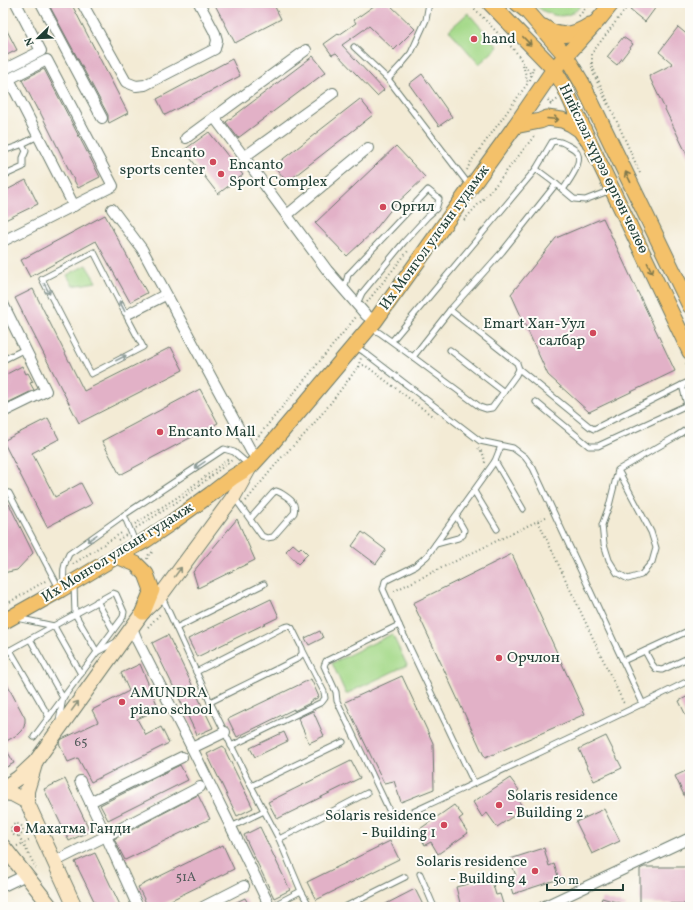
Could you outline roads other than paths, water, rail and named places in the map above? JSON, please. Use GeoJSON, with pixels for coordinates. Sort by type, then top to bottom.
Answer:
{"type":"FeatureCollection","features":[{"type":"Feature","properties":{"kind":"main road","name":"Нийслэл хүрээ өргөн чөлөө"},"geometry":{"type":"LineString","coordinates":[[490,3],[554,69],[564,86],[690,352]]}},
{"type":"Feature","properties":{"kind":"main road","name":"Их Монгол улсын гудамж"},"geometry":{"type":"LineString","coordinates":[[6,615],[67,586],[136,545],[168,525],[252,464],[273,442],[355,346],[372,324],[468,181],[515,126],[554,69],[612,3]]}},
{"type":"Feature","properties":{"kind":"main road","name":"Нийслэл хүрээ өргөн чөлөө"},"geometry":{"type":"LineString","coordinates":[[522,7],[566,56],[582,83],[690,306]]}},
{"type":"Feature","properties":{"kind":"main road"},"geometry":{"type":"LineString","coordinates":[[522,7],[551,32],[563,35],[580,31],[600,18]]}},
{"type":"Feature","properties":{"kind":"main road"},"geometry":{"type":"LineString","coordinates":[[515,126],[540,121],[547,118],[562,120],[580,130],[589,141]]}},
{"type":"Feature","properties":{"kind":"main road","name":"Их Монгол улсын гудамж"},"geometry":{"type":"LineString","coordinates":[[36,761],[144,612],[161,595],[238,502],[252,464]]}},
{"type":"Feature","properties":{"kind":"main road"},"geometry":{"type":"LineString","coordinates":[[117,556],[136,564],[146,574],[152,590],[144,612]]}},
{"type":"Feature","properties":{"kind":"main road"},"geometry":{"type":"LineString","coordinates":[[3,788],[18,778],[36,761]]}},
{"type":"Feature","properties":{"kind":"main road"},"geometry":{"type":"LineString","coordinates":[[36,761],[27,791],[27,802],[75,907]]}},
{"type":"Feature","properties":{"kind":"main road"},"geometry":{"type":"LineString","coordinates":[[3,793],[12,794],[27,802]]}},
{"type":"Feature","properties":{"kind":"main road"},"geometry":{"type":"LineString","coordinates":[[5,849],[32,873],[51,907]]}},
{"type":"Feature","properties":{"kind":"street"},"geometry":{"type":"LineString","coordinates":[[3,70],[41,51],[16,3]]}},
{"type":"Feature","properties":{"kind":"street"},"geometry":{"type":"LineString","coordinates":[[41,3],[102,118]]}},
{"type":"Feature","properties":{"kind":"street"},"geometry":{"type":"LineString","coordinates":[[82,3],[126,82],[136,86],[145,86],[215,49],[217,40],[215,33],[199,3]]}},
{"type":"Feature","properties":{"kind":"street"},"geometry":{"type":"LineString","coordinates":[[186,138],[306,50]]}},
{"type":"Feature","properties":{"kind":"street"},"geometry":{"type":"LineString","coordinates":[[3,242],[74,206],[113,186],[47,60],[6,80],[38,136],[74,206]]}},
{"type":"Feature","properties":{"kind":"street"},"geometry":{"type":"LineString","coordinates":[[244,157],[333,93]]}},
{"type":"Feature","properties":{"kind":"street"},"geometry":{"type":"LineString","coordinates":[[214,117],[327,270],[372,324]]}},
{"type":"Feature","properties":{"kind":"street"},"geometry":{"type":"LineString","coordinates":[[287,215],[368,148]]}},
{"type":"Feature","properties":{"kind":"street"},"geometry":{"type":"LineString","coordinates":[[112,209],[142,249],[250,451],[252,464]]}},
{"type":"Feature","properties":{"kind":"street"},"geometry":{"type":"LineString","coordinates":[[3,412],[46,391],[4,308]]}},
{"type":"Feature","properties":{"kind":"street"},"geometry":{"type":"LineString","coordinates":[[128,633],[137,640],[270,907]]}},
{"type":"Feature","properties":{"kind":"street"},"geometry":{"type":"LineString","coordinates":[[192,748],[224,732]]}},
{"type":"Feature","properties":{"kind":"street"},"geometry":{"type":"LineString","coordinates":[[90,802],[182,757]]}},
{"type":"Feature","properties":{"kind":"street"},"geometry":{"type":"LineString","coordinates":[[80,781],[138,907]]}},
{"type":"Feature","properties":{"kind":"street"},"geometry":{"type":"LineString","coordinates":[[54,862],[200,787]]}},
{"type":"Feature","properties":{"kind":"street"},"geometry":{"type":"LineString","coordinates":[[543,907],[690,838]]}},
{"type":"Feature","properties":{"kind":"street"},"geometry":{"type":"LineString","coordinates":[[3,886],[32,873]]}},
{"type":"Feature","properties":{"kind":"street"},"geometry":{"type":"LineString","coordinates":[[203,907],[244,886]]}},
{"type":"Feature","properties":{"kind":"lane"},"geometry":{"type":"LineString","coordinates":[[388,79],[410,53],[426,20],[429,3]]}},
{"type":"Feature","properties":{"kind":"lane"},"geometry":{"type":"LineString","coordinates":[[354,48],[388,79],[468,181]]}},
{"type":"Feature","properties":{"kind":"lane"},"geometry":{"type":"LineString","coordinates":[[3,151],[38,136]]}},
{"type":"Feature","properties":{"kind":"lane"},"geometry":{"type":"LineString","coordinates":[[392,341],[536,169],[552,142],[555,141],[562,142],[576,150],[579,157],[578,166],[563,190]]}},
{"type":"Feature","properties":{"kind":"lane"},"geometry":{"type":"LineString","coordinates":[[3,176],[23,167],[23,158],[26,151],[22,144]]}},
{"type":"Feature","properties":{"kind":"lane"},"geometry":{"type":"LineString","coordinates":[[536,169],[574,199],[585,200],[612,190]]}},
{"type":"Feature","properties":{"kind":"lane"},"geometry":{"type":"LineString","coordinates":[[413,357],[450,310],[502,252],[556,184]]}},
{"type":"Feature","properties":{"kind":"lane"},"geometry":{"type":"LineString","coordinates":[[344,289],[348,275],[428,190],[439,199],[436,210],[427,217],[404,242],[362,293],[359,307]]}},
{"type":"Feature","properties":{"kind":"lane"},"geometry":{"type":"LineString","coordinates":[[94,252],[125,313],[166,294],[127,317],[143,347],[91,374],[42,279],[94,252]]}},
{"type":"Feature","properties":{"kind":"lane"},"geometry":{"type":"LineString","coordinates":[[450,310],[517,363],[519,369],[590,428],[594,429],[690,381]]}},
{"type":"Feature","properties":{"kind":"lane"},"geometry":{"type":"LineString","coordinates":[[372,324],[380,333],[480,407],[486,409],[492,408],[519,369]]}},
{"type":"Feature","properties":{"kind":"lane"},"geometry":{"type":"LineString","coordinates":[[355,346],[480,440],[513,448],[526,457],[533,468],[643,704]]}},
{"type":"Feature","properties":{"kind":"lane"},"geometry":{"type":"LineString","coordinates":[[3,360],[25,349]]}},
{"type":"Feature","properties":{"kind":"lane"},"geometry":{"type":"LineString","coordinates":[[450,350],[504,392]]}},
{"type":"Feature","properties":{"kind":"lane"},"geometry":{"type":"LineString","coordinates":[[682,385],[690,411]]}},
{"type":"Feature","properties":{"kind":"lane"},"geometry":{"type":"LineString","coordinates":[[536,402],[589,446],[598,446],[687,405]]}},
{"type":"Feature","properties":{"kind":"lane"},"geometry":{"type":"LineString","coordinates":[[618,470],[651,532],[656,548],[652,562],[642,575],[628,579],[616,573],[609,560],[604,544],[602,525],[609,506],[618,470],[690,428]]}},
{"type":"Feature","properties":{"kind":"lane"},"geometry":{"type":"LineString","coordinates":[[474,783],[383,589],[385,581],[415,566],[427,556],[495,460],[501,446]]}},
{"type":"Feature","properties":{"kind":"lane"},"geometry":{"type":"LineString","coordinates":[[97,652],[75,614],[67,586],[64,582],[64,569],[69,554],[124,515],[224,449],[234,452],[252,464]]}},
{"type":"Feature","properties":{"kind":"lane"},"geometry":{"type":"LineString","coordinates":[[495,460],[523,509]]}},
{"type":"Feature","properties":{"kind":"lane"},"geometry":{"type":"LineString","coordinates":[[238,502],[250,519],[262,536],[267,538],[273,537],[294,513],[294,503],[276,491],[250,519]]}},
{"type":"Feature","properties":{"kind":"lane"},"geometry":{"type":"LineString","coordinates":[[474,491],[497,529]]}},
{"type":"Feature","properties":{"kind":"lane"},"geometry":{"type":"LineString","coordinates":[[3,492],[9,493],[53,576],[67,586]]}},
{"type":"Feature","properties":{"kind":"lane"},"geometry":{"type":"LineString","coordinates":[[124,515],[136,545]]}},
{"type":"Feature","properties":{"kind":"lane"},"geometry":{"type":"LineString","coordinates":[[436,544],[458,538],[463,535],[464,530],[456,516]]}},
{"type":"Feature","properties":{"kind":"lane"},"geometry":{"type":"LineString","coordinates":[[176,628],[264,584]]}},
{"type":"Feature","properties":{"kind":"lane"},"geometry":{"type":"LineString","coordinates":[[3,654],[113,593],[116,594],[124,612],[113,630],[34,737]]}},
{"type":"Feature","properties":{"kind":"lane"},"geometry":{"type":"LineString","coordinates":[[161,595],[224,732],[279,839],[310,907]]}},
{"type":"Feature","properties":{"kind":"lane"},"geometry":{"type":"LineString","coordinates":[[97,602],[113,630]]}},
{"type":"Feature","properties":{"kind":"lane"},"geometry":{"type":"LineString","coordinates":[[6,615],[54,626],[81,674]]}},
{"type":"Feature","properties":{"kind":"lane"},"geometry":{"type":"LineString","coordinates":[[399,625],[326,661],[324,666],[336,692],[337,701],[390,812],[402,817],[631,710],[690,680]]}},
{"type":"Feature","properties":{"kind":"lane"},"geometry":{"type":"LineString","coordinates":[[196,672],[284,627],[289,626],[292,628],[324,692],[325,698],[322,702],[231,746]]}},
{"type":"Feature","properties":{"kind":"lane"},"geometry":{"type":"LineString","coordinates":[[623,661],[690,630]]}},
{"type":"Feature","properties":{"kind":"lane"},"geometry":{"type":"LineString","coordinates":[[97,652],[128,633]]}},
{"type":"Feature","properties":{"kind":"lane"},"geometry":{"type":"LineString","coordinates":[[30,639],[63,698],[57,732]]}},
{"type":"Feature","properties":{"kind":"lane"},"geometry":{"type":"LineString","coordinates":[[210,702],[297,659],[302,654],[302,648]]}},
{"type":"Feature","properties":{"kind":"lane"},"geometry":{"type":"LineString","coordinates":[[10,650],[49,717]]}},
{"type":"Feature","properties":{"kind":"lane"},"geometry":{"type":"LineString","coordinates":[[645,651],[656,670],[662,670],[690,657]]}},
{"type":"Feature","properties":{"kind":"lane"},"geometry":{"type":"LineString","coordinates":[[251,786],[343,742]]}},
{"type":"Feature","properties":{"kind":"lane"},"geometry":{"type":"LineString","coordinates":[[279,839],[368,793]]}},
{"type":"Feature","properties":{"kind":"lane"},"geometry":{"type":"LineString","coordinates":[[231,827],[264,811]]}},
{"type":"Feature","properties":{"kind":"lane"},"geometry":{"type":"LineString","coordinates":[[420,874],[434,907]]}},
{"type":"Feature","properties":{"kind":"lane"},"geometry":{"type":"LineString","coordinates":[[345,907],[405,877]]}},
{"type":"Feature","properties":{"kind":"lane"},"geometry":{"type":"LineString","coordinates":[[270,907],[301,890]]}},
{"type":"Feature","properties":{"kind":"place","name":"hand"},"geometry":{"type":"Point","coordinates":[474,39]}},
{"type":"Feature","properties":{"kind":"place","name":"Encanto sports center"},"geometry":{"type":"Point","coordinates":[213,162]}},
{"type":"Feature","properties":{"kind":"place","name":"Encanto Sport Complex"},"geometry":{"type":"Point","coordinates":[221,174]}},
{"type":"Feature","properties":{"kind":"place","name":"Оргил"},"geometry":{"type":"Point","coordinates":[383,207]}},
{"type":"Feature","properties":{"kind":"place","name":"Emart Хан-Уул салбар"},"geometry":{"type":"Point","coordinates":[593,333]}},
{"type":"Feature","properties":{"kind":"place","name":"Encanto Mall"},"geometry":{"type":"Point","coordinates":[160,432]}},
{"type":"Feature","properties":{"kind":"place","name":"Орчлон"},"geometry":{"type":"Point","coordinates":[499,658]}},
{"type":"Feature","properties":{"kind":"place","name":"AMUNDRA piano school"},"geometry":{"type":"Point","coordinates":[122,702]}},
{"type":"Feature","properties":{"kind":"place","name":"Solaris residence - Building 2"},"geometry":{"type":"Point","coordinates":[499,805]}},
{"type":"Feature","properties":{"kind":"place","name":"Solaris residence - Building 1"},"geometry":{"type":"Point","coordinates":[444,825]}},
{"type":"Feature","properties":{"kind":"place","name":"Махатма Ганди"},"geometry":{"type":"Point","coordinates":[17,829]}},
{"type":"Feature","properties":{"kind":"place","name":"Solaris residence - Building 4"},"geometry":{"type":"Point","coordinates":[535,871]}}]}
